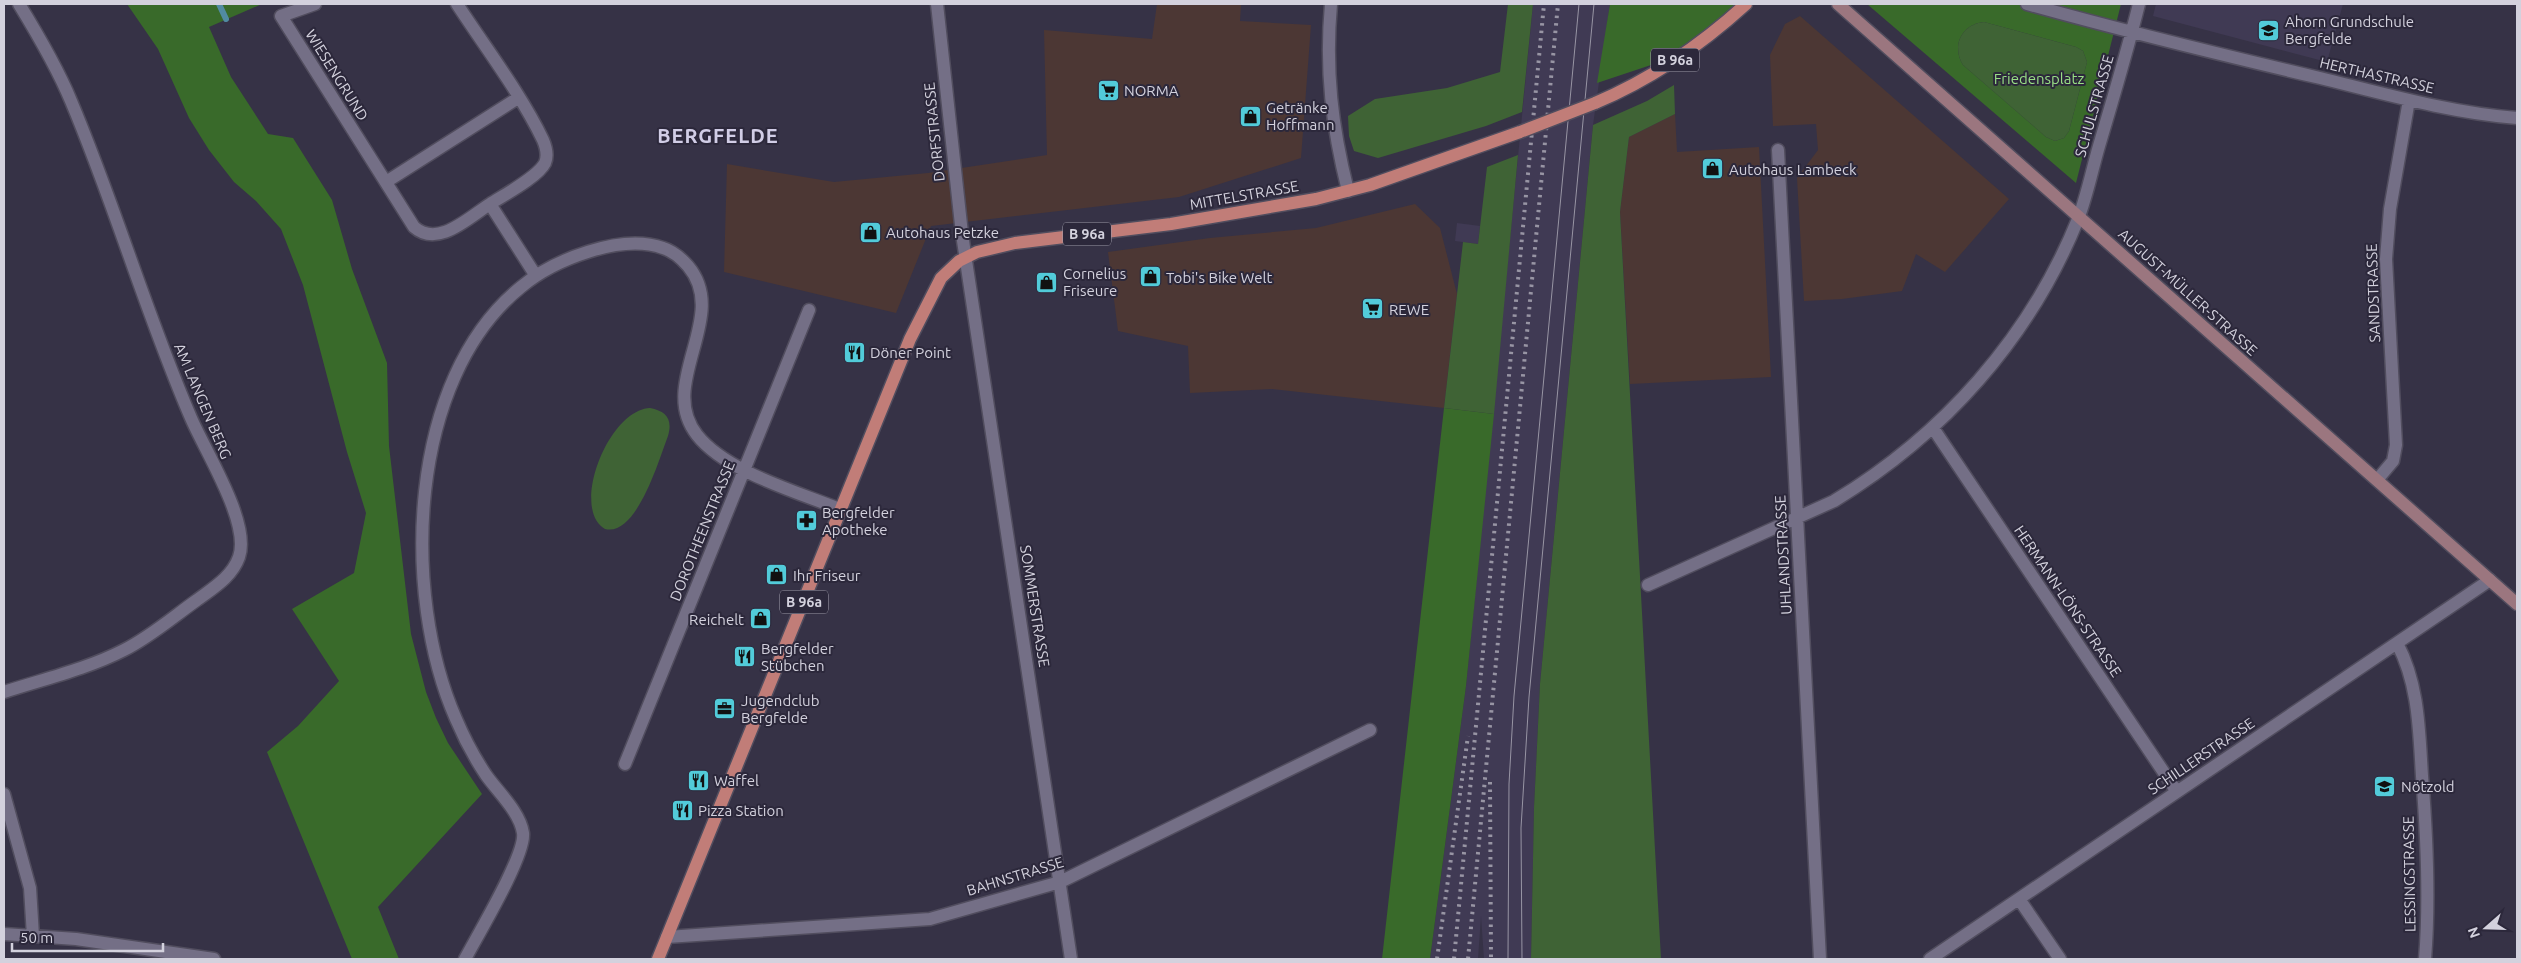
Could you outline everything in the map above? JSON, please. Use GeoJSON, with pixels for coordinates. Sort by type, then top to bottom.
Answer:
{"type":"FeatureCollection","features":[{"type":"Feature","properties":{"kind":"main road","name":"MITTELSTRASSE"},"geometry":{"type":"LineString","coordinates":[[966,257],[989,248],[1015,243],[1190,222],[1284,206],[1348,191],[1520,132],[1633,86],[1662,69],[1746,4]]}},
{"type":"Feature","properties":{"kind":"main road","name":"AUGUST-MÜLLER-STRASSE"},"geometry":{"type":"LineString","coordinates":[[1838,4],[2517,604]]}},
{"type":"Feature","properties":{"kind":"main road","name":"B 96a"},"geometry":{"type":"LineString","coordinates":[[656,959],[842,510],[910,339],[930,294],[946,272],[966,257]]}},
{"type":"Feature","properties":{"kind":"street","name":"AM LANGEN BERG"},"geometry":{"type":"LineString","coordinates":[[4,692],[98,662],[124,650],[150,634],[221,582],[234,568],[240,555],[242,540],[240,526],[231,504],[163,353],[126,245],[71,100],[49,54],[19,4]]}},
{"type":"Feature","properties":{"kind":"street","name":"WIESENGRUND"},"geometry":{"type":"LineString","coordinates":[[315,4],[281,16],[414,227],[422,234],[433,236],[444,232],[532,176],[545,162],[547,151],[518,98],[457,4]]}},
{"type":"Feature","properties":{"kind":"street","name":"DORFSTRASSE"},"geometry":{"type":"LineString","coordinates":[[937,4],[958,203],[966,257]]}},
{"type":"Feature","properties":{"kind":"street"},"geometry":{"type":"LineString","coordinates":[[1332,4],[1329,32],[1329,86],[1332,119],[1348,191]]}},
{"type":"Feature","properties":{"kind":"street","name":"HERTHASTRASSE"},"geometry":{"type":"LineString","coordinates":[[2027,4],[2132,33],[2409,100],[2470,112],[2517,118]]}},
{"type":"Feature","properties":{"kind":"street","name":"SCHULSTRASSE"},"geometry":{"type":"LineString","coordinates":[[1648,585],[1834,501],[1860,484],[1933,428],[1983,376],[2006,348],[2044,289],[2079,217],[2139,4]]}},
{"type":"Feature","properties":{"kind":"street"},"geometry":{"type":"LineString","coordinates":[[386,182],[518,98]]}},
{"type":"Feature","properties":{"kind":"street","name":"SANDSTRASSE"},"geometry":{"type":"LineString","coordinates":[[2377,480],[2393,461],[2396,445],[2386,259],[2390,209],[2409,100]]}},
{"type":"Feature","properties":{"kind":"street","name":"UHLANDSTRASSE"},"geometry":{"type":"LineString","coordinates":[[1778,150],[1820,959]]}},
{"type":"Feature","properties":{"kind":"street"},"geometry":{"type":"LineString","coordinates":[[490,204],[536,276]]}},
{"type":"Feature","properties":{"kind":"street"},"geometry":{"type":"LineString","coordinates":[[465,959],[518,856],[523,837],[517,818],[471,750],[443,686],[433,650],[425,604],[422,549],[423,510],[436,434],[456,376],[488,320],[512,294],[536,276],[574,257],[625,245],[658,246],[671,251],[682,259],[698,281],[703,299],[701,317],[684,390],[686,415],[695,433],[710,449],[745,470],[842,510]]}},
{"type":"Feature","properties":{"kind":"street","name":"SOMMERSTRASSE"},"geometry":{"type":"LineString","coordinates":[[966,257],[1071,959]]}},
{"type":"Feature","properties":{"kind":"street","name":"DOROTHEENSTRASSE"},"geometry":{"type":"LineString","coordinates":[[625,764],[809,310]]}},
{"type":"Feature","properties":{"kind":"street","name":"HERMANN-LÖNS-STRASSE"},"geometry":{"type":"LineString","coordinates":[[1933,428],[2177,792]]}},
{"type":"Feature","properties":{"kind":"street","name":"SCHILLERSTRASSE"},"geometry":{"type":"LineString","coordinates":[[1930,959],[2490,580]]}},
{"type":"Feature","properties":{"kind":"street","name":"LESSINGSTRASSE"},"geometry":{"type":"LineString","coordinates":[[2397,642],[2410,672],[2416,704],[2428,879],[2425,959]]}},
{"type":"Feature","properties":{"kind":"street","name":"BAHNSTRASSE"},"geometry":{"type":"LineString","coordinates":[[667,936],[930,919],[1060,882],[1370,730]]}},
{"type":"Feature","properties":{"kind":"street"},"geometry":{"type":"LineString","coordinates":[[4,794],[30,888],[33,936]]}},
{"type":"Feature","properties":{"kind":"street"},"geometry":{"type":"LineString","coordinates":[[2019,899],[2060,959]]}},
{"type":"Feature","properties":{"kind":"street"},"geometry":{"type":"LineString","coordinates":[[4,934],[76,939],[214,959]]}},
{"type":"Feature","properties":{"kind":"shaded area"},"geometry":{"type":"Polygon","coordinates":[[[1157,4],[1241,4],[1240,21],[1311,25],[1301,158],[1179,197],[931,226],[896,313],[724,272],[727,164],[834,182],[928,173],[1047,155],[1044,30],[1152,39],[1157,4]]]}},
{"type":"Feature","properties":{"kind":"shaded area"},"geometry":{"type":"Polygon","coordinates":[[[1533,4],[1610,4],[1593,125],[1540,684],[1534,808],[1531,959],[1484,959],[1481,916],[1478,959],[1430,959],[1466,686],[1533,4]]]}},
{"type":"Feature","properties":{"kind":"shaded area","name":"Ahorn Grundschule Bergfelde"},"geometry":{"type":"Polygon","coordinates":[[[2156,4],[2343,4],[2327,62],[2153,16],[2156,4]]]}},
{"type":"Feature","properties":{"kind":"shaded area"},"geometry":{"type":"Polygon","coordinates":[[[1800,16],[2009,199],[1945,272],[1916,254],[1902,291],[1842,299],[1804,301],[1797,178],[1818,150],[1816,124],[1773,126],[1770,55],[1785,24],[1800,16]]]}},
{"type":"Feature","properties":{"kind":"shaded area"},"geometry":{"type":"Polygon","coordinates":[[[1675,114],[1677,152],[1759,147],[1771,377],[1630,384],[1620,212],[1629,137],[1675,114]]]}},
{"type":"Feature","properties":{"kind":"shaded area"},"geometry":{"type":"Polygon","coordinates":[[[1415,204],[1440,228],[1457,294],[1444,408],[1272,389],[1190,393],[1188,346],[1118,331],[1108,252],[1210,238],[1316,228],[1415,204]]]}},
{"type":"Feature","properties":{"kind":"shaded area"},"geometry":{"type":"Polygon","coordinates":[[[1457,223],[1480,226],[1478,244],[1455,241],[1457,223]]]}},
{"type":"Feature","properties":{"kind":"green space"},"geometry":{"type":"Polygon","coordinates":[[[127,4],[262,4],[209,27],[231,77],[268,134],[293,138],[332,200],[352,269],[387,363],[389,446],[411,634],[426,692],[436,718],[448,743],[482,794],[378,907],[399,959],[352,959],[267,752],[298,726],[339,681],[292,609],[354,573],[366,513],[347,452],[303,285],[281,229],[256,201],[234,182],[209,150],[189,118],[158,49],[127,4]]]}},
{"type":"Feature","properties":{"kind":"green space"},"geometry":{"type":"Polygon","coordinates":[[[1508,4],[1533,4],[1522,112],[1486,126],[1378,158],[1354,151],[1349,136],[1348,116],[1375,99],[1447,88],[1500,72],[1508,4]]]}},
{"type":"Feature","properties":{"kind":"green space"},"geometry":{"type":"Polygon","coordinates":[[[1610,4],[1740,4],[1672,58],[1597,83],[1610,4]]]}},
{"type":"Feature","properties":{"kind":"green space"},"geometry":{"type":"Polygon","coordinates":[[[1867,4],[2121,4],[2076,183],[1867,4]],[[1984,22],[1976,24],[1965,31],[1961,37],[1958,51],[1963,65],[2046,137],[2055,141],[2064,138],[2069,131],[2087,62],[2083,51],[2076,47],[1984,22]]]}},
{"type":"Feature","properties":{"kind":"green space","name":"Friedensplatz"},"geometry":{"type":"Polygon","coordinates":[[[1984,22],[2076,47],[2083,51],[2087,62],[2069,131],[2064,138],[2055,141],[2046,137],[1963,65],[1958,51],[1961,37],[1970,27],[1984,22]]]}},
{"type":"Feature","properties":{"kind":"green space"},"geometry":{"type":"Polygon","coordinates":[[[1674,85],[1675,114],[1629,137],[1620,212],[1661,959],[1531,959],[1534,808],[1540,684],[1593,125],[1647,101],[1674,85]]]}},
{"type":"Feature","properties":{"kind":"green space"},"geometry":{"type":"Polygon","coordinates":[[[1518,155],[1494,414],[1444,408],[1463,242],[1478,244],[1487,167],[1518,155]]]}},
{"type":"Feature","properties":{"kind":"green space"},"geometry":{"type":"Polygon","coordinates":[[[650,408],[664,414],[669,420],[670,425],[653,478],[637,509],[627,521],[617,528],[605,529],[595,518],[591,502],[593,482],[599,462],[608,442],[620,425],[635,413],[650,408]]]}},
{"type":"Feature","properties":{"kind":"green space"},"geometry":{"type":"Polygon","coordinates":[[[1444,408],[1494,414],[1466,686],[1430,959],[1382,959],[1444,408]]]}},
{"type":"Feature","properties":{"kind":"waterway"},"geometry":{"type":"LineString","coordinates":[[219,4],[226,19]]}},
{"type":"Feature","properties":{"kind":"tram line"},"geometry":{"type":"LineString","coordinates":[[1508,959],[1509,784],[1514,696],[1579,4]]}},
{"type":"Feature","properties":{"kind":"tram line"},"geometry":{"type":"LineString","coordinates":[[1522,959],[1521,828],[1529,697],[1594,4]]}},
{"type":"Feature","properties":{"kind":"railway"},"geometry":{"type":"LineString","coordinates":[[1454,959],[1544,4]]}},
{"type":"Feature","properties":{"kind":"railway"},"geometry":{"type":"LineString","coordinates":[[1468,959],[1558,4]]}},
{"type":"Feature","properties":{"kind":"railway"},"geometry":{"type":"LineString","coordinates":[[1437,959],[1468,736]]}},
{"type":"Feature","properties":{"kind":"railway"},"geometry":{"type":"LineString","coordinates":[[1490,782],[1491,959]]}},
{"type":"Feature","properties":{"kind":"place","name":"Ahorn Grundschule Bergfelde"},"geometry":{"type":"Point","coordinates":[2269,30]}},
{"type":"Feature","properties":{"kind":"place","name":"NORMA"},"geometry":{"type":"Point","coordinates":[1108,90]}},
{"type":"Feature","properties":{"kind":"place","name":"Getränke Hoffmann"},"geometry":{"type":"Point","coordinates":[1250,116]}},
{"type":"Feature","properties":{"kind":"place","name":"Autohaus Lambeck"},"geometry":{"type":"Point","coordinates":[1713,169]}},
{"type":"Feature","properties":{"kind":"place","name":"Autohaus Petzke"},"geometry":{"type":"Point","coordinates":[870,232]}},
{"type":"Feature","properties":{"kind":"place","name":"Tobi's Bike Welt"},"geometry":{"type":"Point","coordinates":[1150,277]}},
{"type":"Feature","properties":{"kind":"place","name":"Cornelius Friseure"},"geometry":{"type":"Point","coordinates":[1047,282]}},
{"type":"Feature","properties":{"kind":"place","name":"REWE"},"geometry":{"type":"Point","coordinates":[1373,309]}},
{"type":"Feature","properties":{"kind":"place","name":"Döner Point"},"geometry":{"type":"Point","coordinates":[854,352]}},
{"type":"Feature","properties":{"kind":"place","name":"Bergfelder Apotheke"},"geometry":{"type":"Point","coordinates":[806,521]}},
{"type":"Feature","properties":{"kind":"place","name":"Ihr Friseur"},"geometry":{"type":"Point","coordinates":[777,575]}},
{"type":"Feature","properties":{"kind":"place","name":"Reichelt"},"geometry":{"type":"Point","coordinates":[760,619]}},
{"type":"Feature","properties":{"kind":"place","name":"Bergfelder Stübchen"},"geometry":{"type":"Point","coordinates":[745,657]}},
{"type":"Feature","properties":{"kind":"place","name":"Jugendclub Bergfelde"},"geometry":{"type":"Point","coordinates":[725,709]}},
{"type":"Feature","properties":{"kind":"place","name":"Waffel"},"geometry":{"type":"Point","coordinates":[698,780]}},
{"type":"Feature","properties":{"kind":"place","name":"Nötzold"},"geometry":{"type":"Point","coordinates":[2385,786]}},
{"type":"Feature","properties":{"kind":"place","name":"Pizza Station"},"geometry":{"type":"Point","coordinates":[682,810]}},
{"type":"Feature","properties":{"kind":"district","name":"BERGFELDE"},"geometry":{"type":"Point","coordinates":[718,135]}}]}
